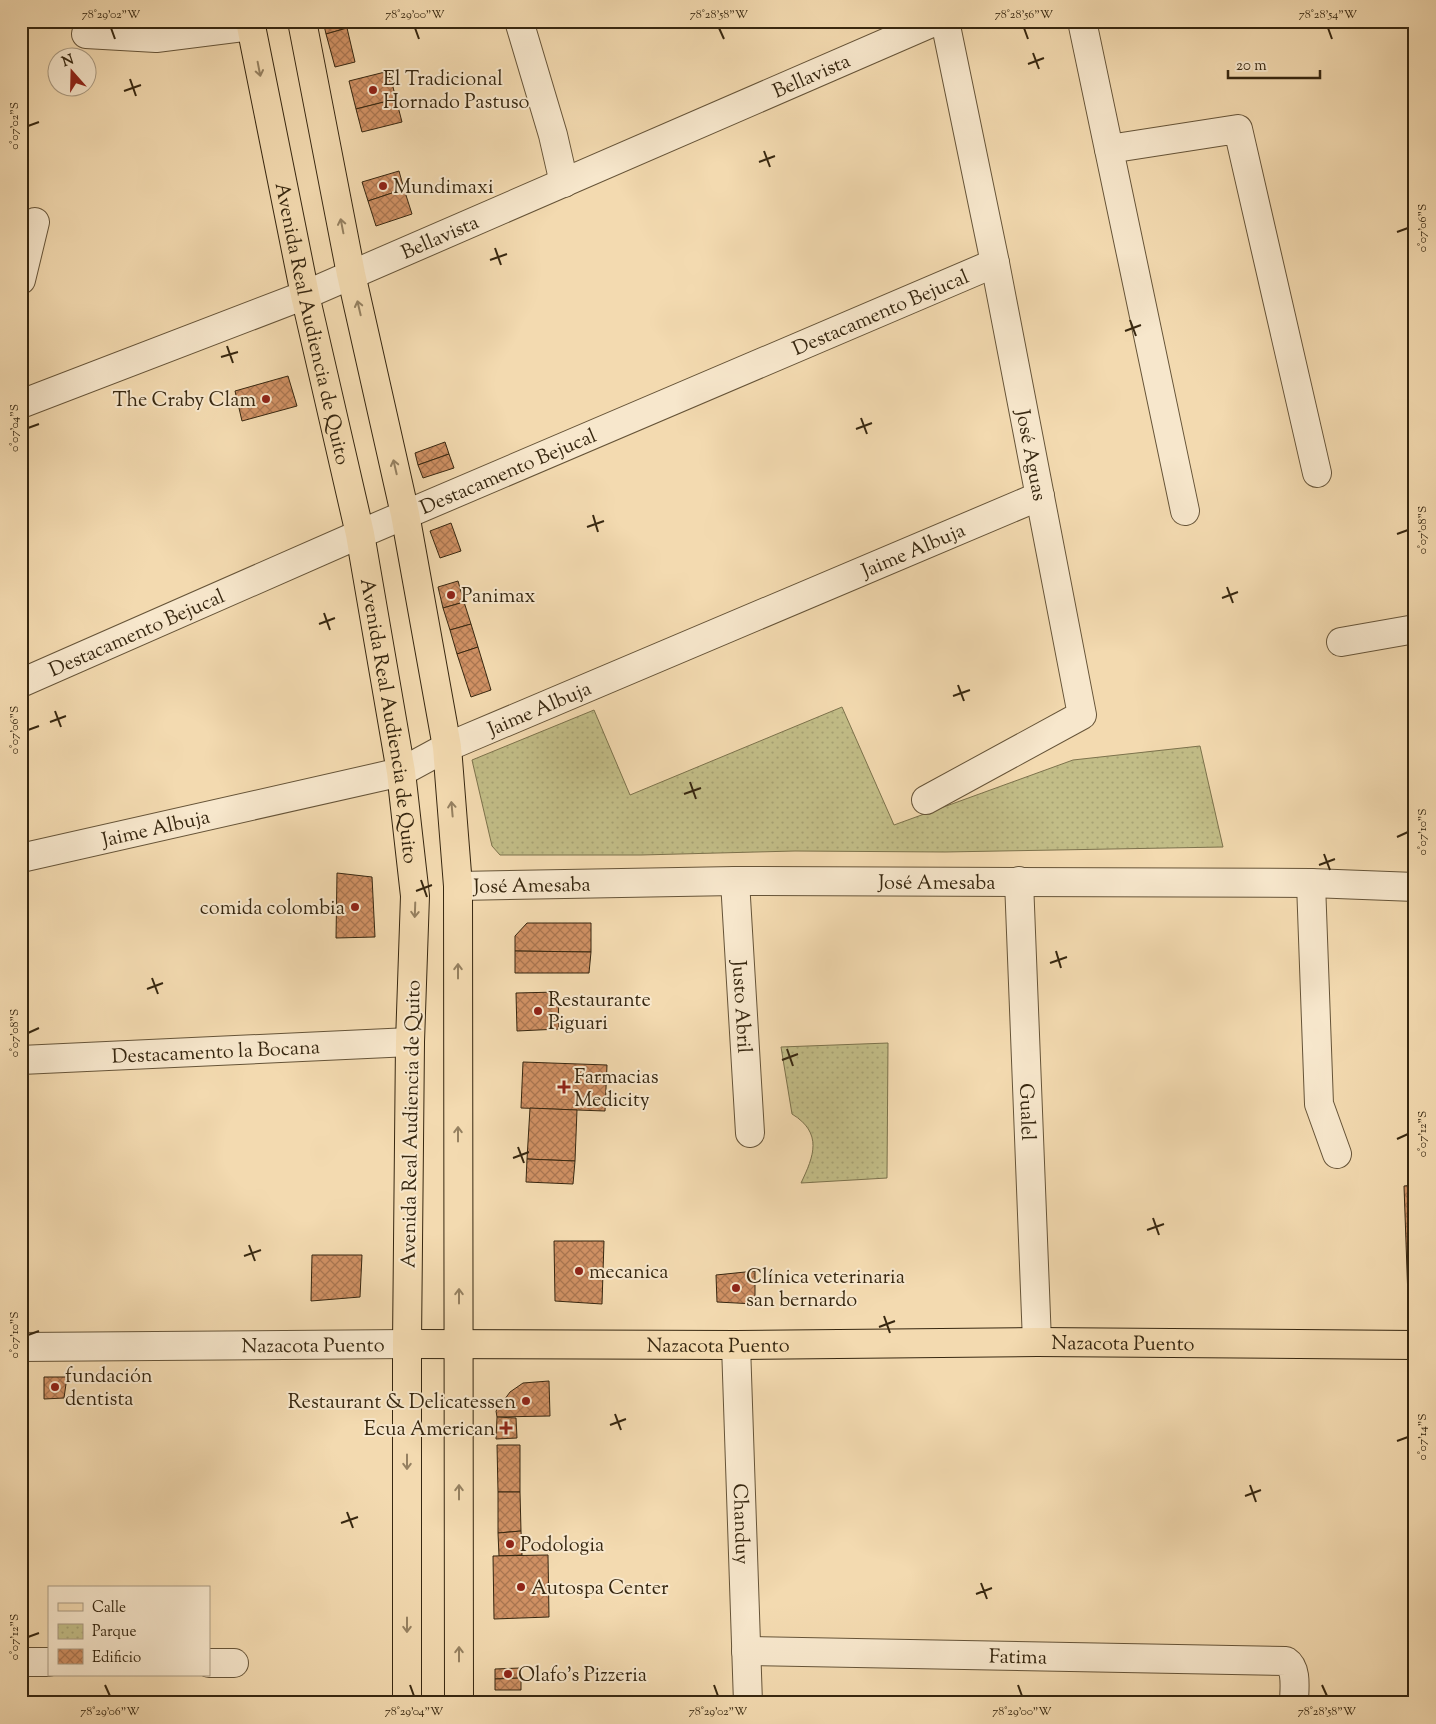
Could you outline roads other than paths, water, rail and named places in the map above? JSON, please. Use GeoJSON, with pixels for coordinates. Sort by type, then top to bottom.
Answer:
{"type":"FeatureCollection","features":[{"type":"Feature","properties":{"kind":"main road"},"geometry":{"type":"LineString","coordinates":[[302,21],[351,274],[406,514],[447,747],[458,886],[459,1703]]}},
{"type":"Feature","properties":{"kind":"main road","name":"Avenida Real Audiencia de Quito"},"geometry":{"type":"LineString","coordinates":[[250,24],[305,295],[360,534],[401,772],[415,896],[410,1042],[407,1344],[407,1703]]}},
{"type":"Feature","properties":{"kind":"main road","name":"Nazacota Puento"},"geometry":{"type":"LineString","coordinates":[[407,1344],[736,1345],[1037,1342],[1415,1345]]}},
{"type":"Feature","properties":{"kind":"street"},"geometry":{"type":"LineString","coordinates":[[519,21],[553,135],[564,182]]}},
{"type":"Feature","properties":{"kind":"street","name":"Bellavista"},"geometry":{"type":"LineString","coordinates":[[21,404],[305,295],[936,21]]}},
{"type":"Feature","properties":{"kind":"street","name":"José Aguas"},"geometry":{"type":"LineString","coordinates":[[926,800],[1082,715],[995,263],[945,21]]}},
{"type":"Feature","properties":{"kind":"street"},"geometry":{"type":"LineString","coordinates":[[1082,21],[1185,511]]}},
{"type":"Feature","properties":{"kind":"street"},"geometry":{"type":"LineString","coordinates":[[86,34],[156,38],[250,24]]}},
{"type":"Feature","properties":{"kind":"street"},"geometry":{"type":"LineString","coordinates":[[1109,149],[1238,129],[1317,473]]}},
{"type":"Feature","properties":{"kind":"street"},"geometry":{"type":"LineString","coordinates":[[21,280],[35,222]]}},
{"type":"Feature","properties":{"kind":"street","name":"Destacamento Bejucal"},"geometry":{"type":"LineString","coordinates":[[21,683],[406,514],[995,263]]}},
{"type":"Feature","properties":{"kind":"street","name":"Jaime Albuja"},"geometry":{"type":"LineString","coordinates":[[21,858],[401,772],[447,747],[1040,496]]}},
{"type":"Feature","properties":{"kind":"street"},"geometry":{"type":"LineString","coordinates":[[1341,642],[1415,629]]}},
{"type":"Feature","properties":{"kind":"street","name":"José Amesaba"},"geometry":{"type":"LineString","coordinates":[[458,886],[735,881],[1019,881],[1312,883],[1415,887]]}},
{"type":"Feature","properties":{"kind":"street","name":"Justo Abril"},"geometry":{"type":"LineString","coordinates":[[735,881],[750,1133]]}},
{"type":"Feature","properties":{"kind":"street","name":"Gualel"},"geometry":{"type":"LineString","coordinates":[[1019,881],[1037,1342]]}},
{"type":"Feature","properties":{"kind":"street"},"geometry":{"type":"LineString","coordinates":[[1312,883],[1319,1104],[1337,1154]]}},
{"type":"Feature","properties":{"kind":"street","name":"Destacamento la Bocana"},"geometry":{"type":"LineString","coordinates":[[21,1060],[410,1042]]}},
{"type":"Feature","properties":{"kind":"street","name":"Nazacota Puento"},"geometry":{"type":"LineString","coordinates":[[21,1347],[407,1344]]}},
{"type":"Feature","properties":{"kind":"street","name":"Chanduy"},"geometry":{"type":"LineString","coordinates":[[736,1345],[748,1703]]}},
{"type":"Feature","properties":{"kind":"street","name":"Fatima"},"geometry":{"type":"LineString","coordinates":[[746,1651],[1286,1661],[1293,1669],[1294,1703]]}},
{"type":"Feature","properties":{"kind":"street"},"geometry":{"type":"LineString","coordinates":[[21,1662],[48,1662]]}},
{"type":"Feature","properties":{"kind":"place","name":"El Tradicional Hornado Pastuso"},"geometry":{"type":"Point","coordinates":[373,90]}},
{"type":"Feature","properties":{"kind":"place","name":"Mundimaxi"},"geometry":{"type":"Point","coordinates":[383,186]}},
{"type":"Feature","properties":{"kind":"place","name":"The Craby Clam"},"geometry":{"type":"Point","coordinates":[266,399]}},
{"type":"Feature","properties":{"kind":"place","name":"Panimax"},"geometry":{"type":"Point","coordinates":[451,595]}},
{"type":"Feature","properties":{"kind":"place","name":"comida colombia"},"geometry":{"type":"Point","coordinates":[355,907]}},
{"type":"Feature","properties":{"kind":"place","name":"Restaurante Piguari"},"geometry":{"type":"Point","coordinates":[538,1011]}},
{"type":"Feature","properties":{"kind":"place","name":"Farmacias Medicity"},"geometry":{"type":"Point","coordinates":[564,1087]}},
{"type":"Feature","properties":{"kind":"place","name":"mecanica"},"geometry":{"type":"Point","coordinates":[579,1271]}},
{"type":"Feature","properties":{"kind":"place","name":"Clínica veterinaria san bernardo"},"geometry":{"type":"Point","coordinates":[736,1288]}},
{"type":"Feature","properties":{"kind":"place","name":"fundación dentista"},"geometry":{"type":"Point","coordinates":[55,1387]}},
{"type":"Feature","properties":{"kind":"place","name":"Restaurant & Delicatessen"},"geometry":{"type":"Point","coordinates":[526,1401]}},
{"type":"Feature","properties":{"kind":"place","name":"Ecua American"},"geometry":{"type":"Point","coordinates":[506,1428]}},
{"type":"Feature","properties":{"kind":"place","name":"Podologia"},"geometry":{"type":"Point","coordinates":[510,1544]}},
{"type":"Feature","properties":{"kind":"place","name":"Autospa Center"},"geometry":{"type":"Point","coordinates":[521,1587]}},
{"type":"Feature","properties":{"kind":"place","name":"Olafo's Pizzeria"},"geometry":{"type":"Point","coordinates":[508,1674]}}]}
